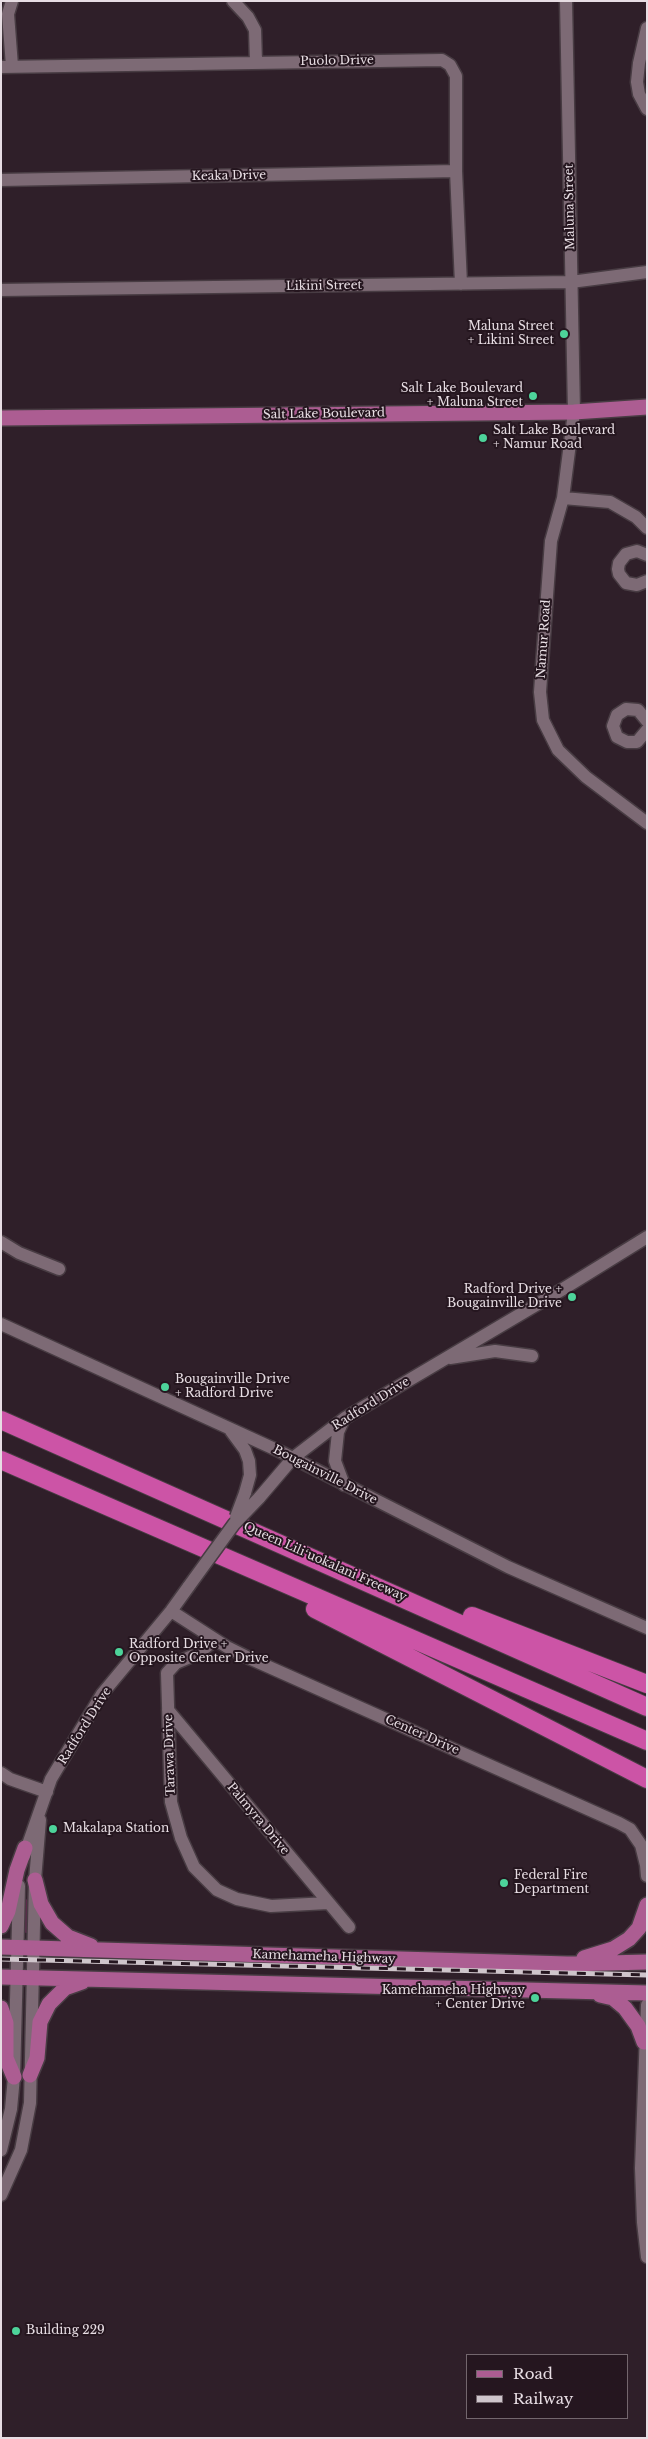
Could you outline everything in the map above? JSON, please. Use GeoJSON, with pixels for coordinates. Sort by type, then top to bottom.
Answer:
{"type":"FeatureCollection","features":[{"type":"Feature","properties":{"kind":"highway","name":"Queen Liliʻuokalani Freeway"},"geometry":{"type":"LineString","coordinates":[[1,1420],[271,1538],[647,1707]]}},
{"type":"Feature","properties":{"kind":"highway"},"geometry":{"type":"LineString","coordinates":[[1,1460],[195,1546],[581,1711],[647,1742]]}},
{"type":"Feature","properties":{"kind":"highway"},"geometry":{"type":"LineString","coordinates":[[271,1538],[647,1684]]}},
{"type":"Feature","properties":{"kind":"highway"},"geometry":{"type":"LineString","coordinates":[[195,1546],[647,1779]]}},
{"type":"Feature","properties":{"kind":"main road","name":"Salt Lake Boulevard"},"geometry":{"type":"LineString","coordinates":[[1,418],[574,412],[647,407]]}},
{"type":"Feature","properties":{"kind":"main road"},"geometry":{"type":"LineString","coordinates":[[1,1926],[8,1911],[17,1870],[25,1848]]}},
{"type":"Feature","properties":{"kind":"main road"},"geometry":{"type":"LineString","coordinates":[[35,1880],[44,1910],[57,1928],[68,1937],[104,1951]]}},
{"type":"Feature","properties":{"kind":"main road"},"geometry":{"type":"LineString","coordinates":[[567,1964],[613,1949],[629,1939],[639,1928],[647,1905]]}},
{"type":"Feature","properties":{"kind":"main road","name":"Kamehameha Highway"},"geometry":{"type":"LineString","coordinates":[[1,1947],[567,1964],[647,1962]]}},
{"type":"Feature","properties":{"kind":"main road"},"geometry":{"type":"LineString","coordinates":[[9,1978],[647,1993]]}},
{"type":"Feature","properties":{"kind":"main road"},"geometry":{"type":"LineString","coordinates":[[30,2075],[37,2058],[40,2022],[49,2004],[65,1988],[93,1979]]}},
{"type":"Feature","properties":{"kind":"main road"},"geometry":{"type":"LineString","coordinates":[[571,1990],[613,1998],[625,2008],[645,2038]]}},
{"type":"Feature","properties":{"kind":"main road"},"geometry":{"type":"LineString","coordinates":[[1,2008],[6,2023],[6,2058],[14,2077]]}},
{"type":"Feature","properties":{"kind":"street"},"geometry":{"type":"LineString","coordinates":[[7,67],[8,14],[12,1]]}},
{"type":"Feature","properties":{"kind":"street"},"geometry":{"type":"LineString","coordinates":[[233,1],[248,17],[255,30],[256,62]]}},
{"type":"Feature","properties":{"kind":"street","name":"Maluna Street"},"geometry":{"type":"LineString","coordinates":[[566,1],[574,412]]}},
{"type":"Feature","properties":{"kind":"street"},"geometry":{"type":"LineString","coordinates":[[647,28],[637,82],[639,94],[647,109]]}},
{"type":"Feature","properties":{"kind":"street","name":"Puolo Drive"},"geometry":{"type":"LineString","coordinates":[[7,67],[442,60],[450,65],[456,76],[456,172],[461,284]]}},
{"type":"Feature","properties":{"kind":"street","name":"Keaka Drive"},"geometry":{"type":"LineString","coordinates":[[1,180],[456,172]]}},
{"type":"Feature","properties":{"kind":"street","name":"Likini Street"},"geometry":{"type":"LineString","coordinates":[[1,290],[571,282],[647,272]]}},
{"type":"Feature","properties":{"kind":"street","name":"Namur Road"},"geometry":{"type":"LineString","coordinates":[[574,412],[563,498],[552,541],[540,692],[543,720],[558,750],[586,777],[647,823]]}},
{"type":"Feature","properties":{"kind":"street"},"geometry":{"type":"LineString","coordinates":[[563,498],[610,502],[636,517],[647,528]]}},
{"type":"Feature","properties":{"kind":"street"},"geometry":{"type":"LineString","coordinates":[[647,555],[637,551],[626,554],[622,558],[618,569],[626,583],[637,585],[647,581]]}},
{"type":"Feature","properties":{"kind":"street"},"geometry":{"type":"LineString","coordinates":[[647,721],[638,710],[626,709],[617,715],[613,726],[617,736],[626,742],[637,742],[647,730]]}},
{"type":"Feature","properties":{"kind":"street","name":"Radford Drive"},"geometry":{"type":"LineString","coordinates":[[1,2150],[11,2109],[14,2077],[9,1978],[17,1947],[18,1889],[25,1848],[52,1779],[102,1694],[171,1612],[234,1524],[293,1458],[345,1418],[560,1291],[647,1236]]}},
{"type":"Feature","properties":{"kind":"street"},"geometry":{"type":"LineString","coordinates":[[1,1242],[19,1253],[59,1269]]}},
{"type":"Feature","properties":{"kind":"street","name":"Bougainville Drive"},"geometry":{"type":"LineString","coordinates":[[1,1324],[293,1458],[508,1567],[647,1628]]}},
{"type":"Feature","properties":{"kind":"street"},"geometry":{"type":"LineString","coordinates":[[443,1359],[495,1351],[532,1356]]}},
{"type":"Feature","properties":{"kind":"street"},"geometry":{"type":"LineString","coordinates":[[344,1485],[335,1461],[335,1449],[338,1432],[345,1418]]}},
{"type":"Feature","properties":{"kind":"street"},"geometry":{"type":"LineString","coordinates":[[229,1429],[248,1456],[250,1475],[234,1524]]}},
{"type":"Feature","properties":{"kind":"street","name":"Center Drive"},"geometry":{"type":"LineString","coordinates":[[171,1612],[215,1640],[251,1659],[630,1829],[641,1845],[647,1876]]}},
{"type":"Feature","properties":{"kind":"street","name":"Tarawa Drive"},"geometry":{"type":"LineString","coordinates":[[215,1640],[197,1654],[170,1667],[167,1673],[171,1802],[181,1838],[194,1867],[217,1890],[237,1900],[271,1906],[328,1903]]}},
{"type":"Feature","properties":{"kind":"street","name":"Palmyra Drive"},"geometry":{"type":"LineString","coordinates":[[168,1710],[349,1927]]}},
{"type":"Feature","properties":{"kind":"street"},"geometry":{"type":"LineString","coordinates":[[1,1773],[10,1780],[47,1792]]}},
{"type":"Feature","properties":{"kind":"street","name":"Radford Drive"},"geometry":{"type":"LineString","coordinates":[[1,2195],[21,2150],[30,2103],[35,1880],[40,1813]]}},
{"type":"Feature","properties":{"kind":"street"},"geometry":{"type":"LineString","coordinates":[[647,2005],[641,2168],[643,2222],[647,2257]]}},
{"type":"Feature","properties":{"kind":"shaded area"},"geometry":{"type":"Polygon","coordinates":[[[25,1897],[29,1903],[28,1933],[24,1932],[25,1897]]]}},
{"type":"Feature","properties":{"kind":"railway"},"geometry":{"type":"LineString","coordinates":[[1,1959],[647,1975]]}},
{"type":"Feature","properties":{"kind":"place","name":"Maluna Street + Likini Street"},"geometry":{"type":"Point","coordinates":[564,334]}},
{"type":"Feature","properties":{"kind":"place","name":"Salt Lake Boulevard + Maluna Street"},"geometry":{"type":"Point","coordinates":[533,396]}},
{"type":"Feature","properties":{"kind":"place","name":"Salt Lake Boulevard + Namur Road"},"geometry":{"type":"Point","coordinates":[483,438]}},
{"type":"Feature","properties":{"kind":"place","name":"Radford Drive + Bougainville Drive"},"geometry":{"type":"Point","coordinates":[572,1297]}},
{"type":"Feature","properties":{"kind":"place","name":"Bougainville Drive + Radford Drive"},"geometry":{"type":"Point","coordinates":[165,1387]}},
{"type":"Feature","properties":{"kind":"place","name":"Radford Drive + Opposite Center Drive"},"geometry":{"type":"Point","coordinates":[119,1652]}},
{"type":"Feature","properties":{"kind":"place","name":"Makalapa Station"},"geometry":{"type":"Point","coordinates":[53,1829]}},
{"type":"Feature","properties":{"kind":"place","name":"Federal Fire Department"},"geometry":{"type":"Point","coordinates":[504,1883]}},
{"type":"Feature","properties":{"kind":"place","name":"Kamehameha Highway + Center Drive"},"geometry":{"type":"Point","coordinates":[535,1998]}},
{"type":"Feature","properties":{"kind":"place","name":"Building 229"},"geometry":{"type":"Point","coordinates":[16,2331]}}]}
